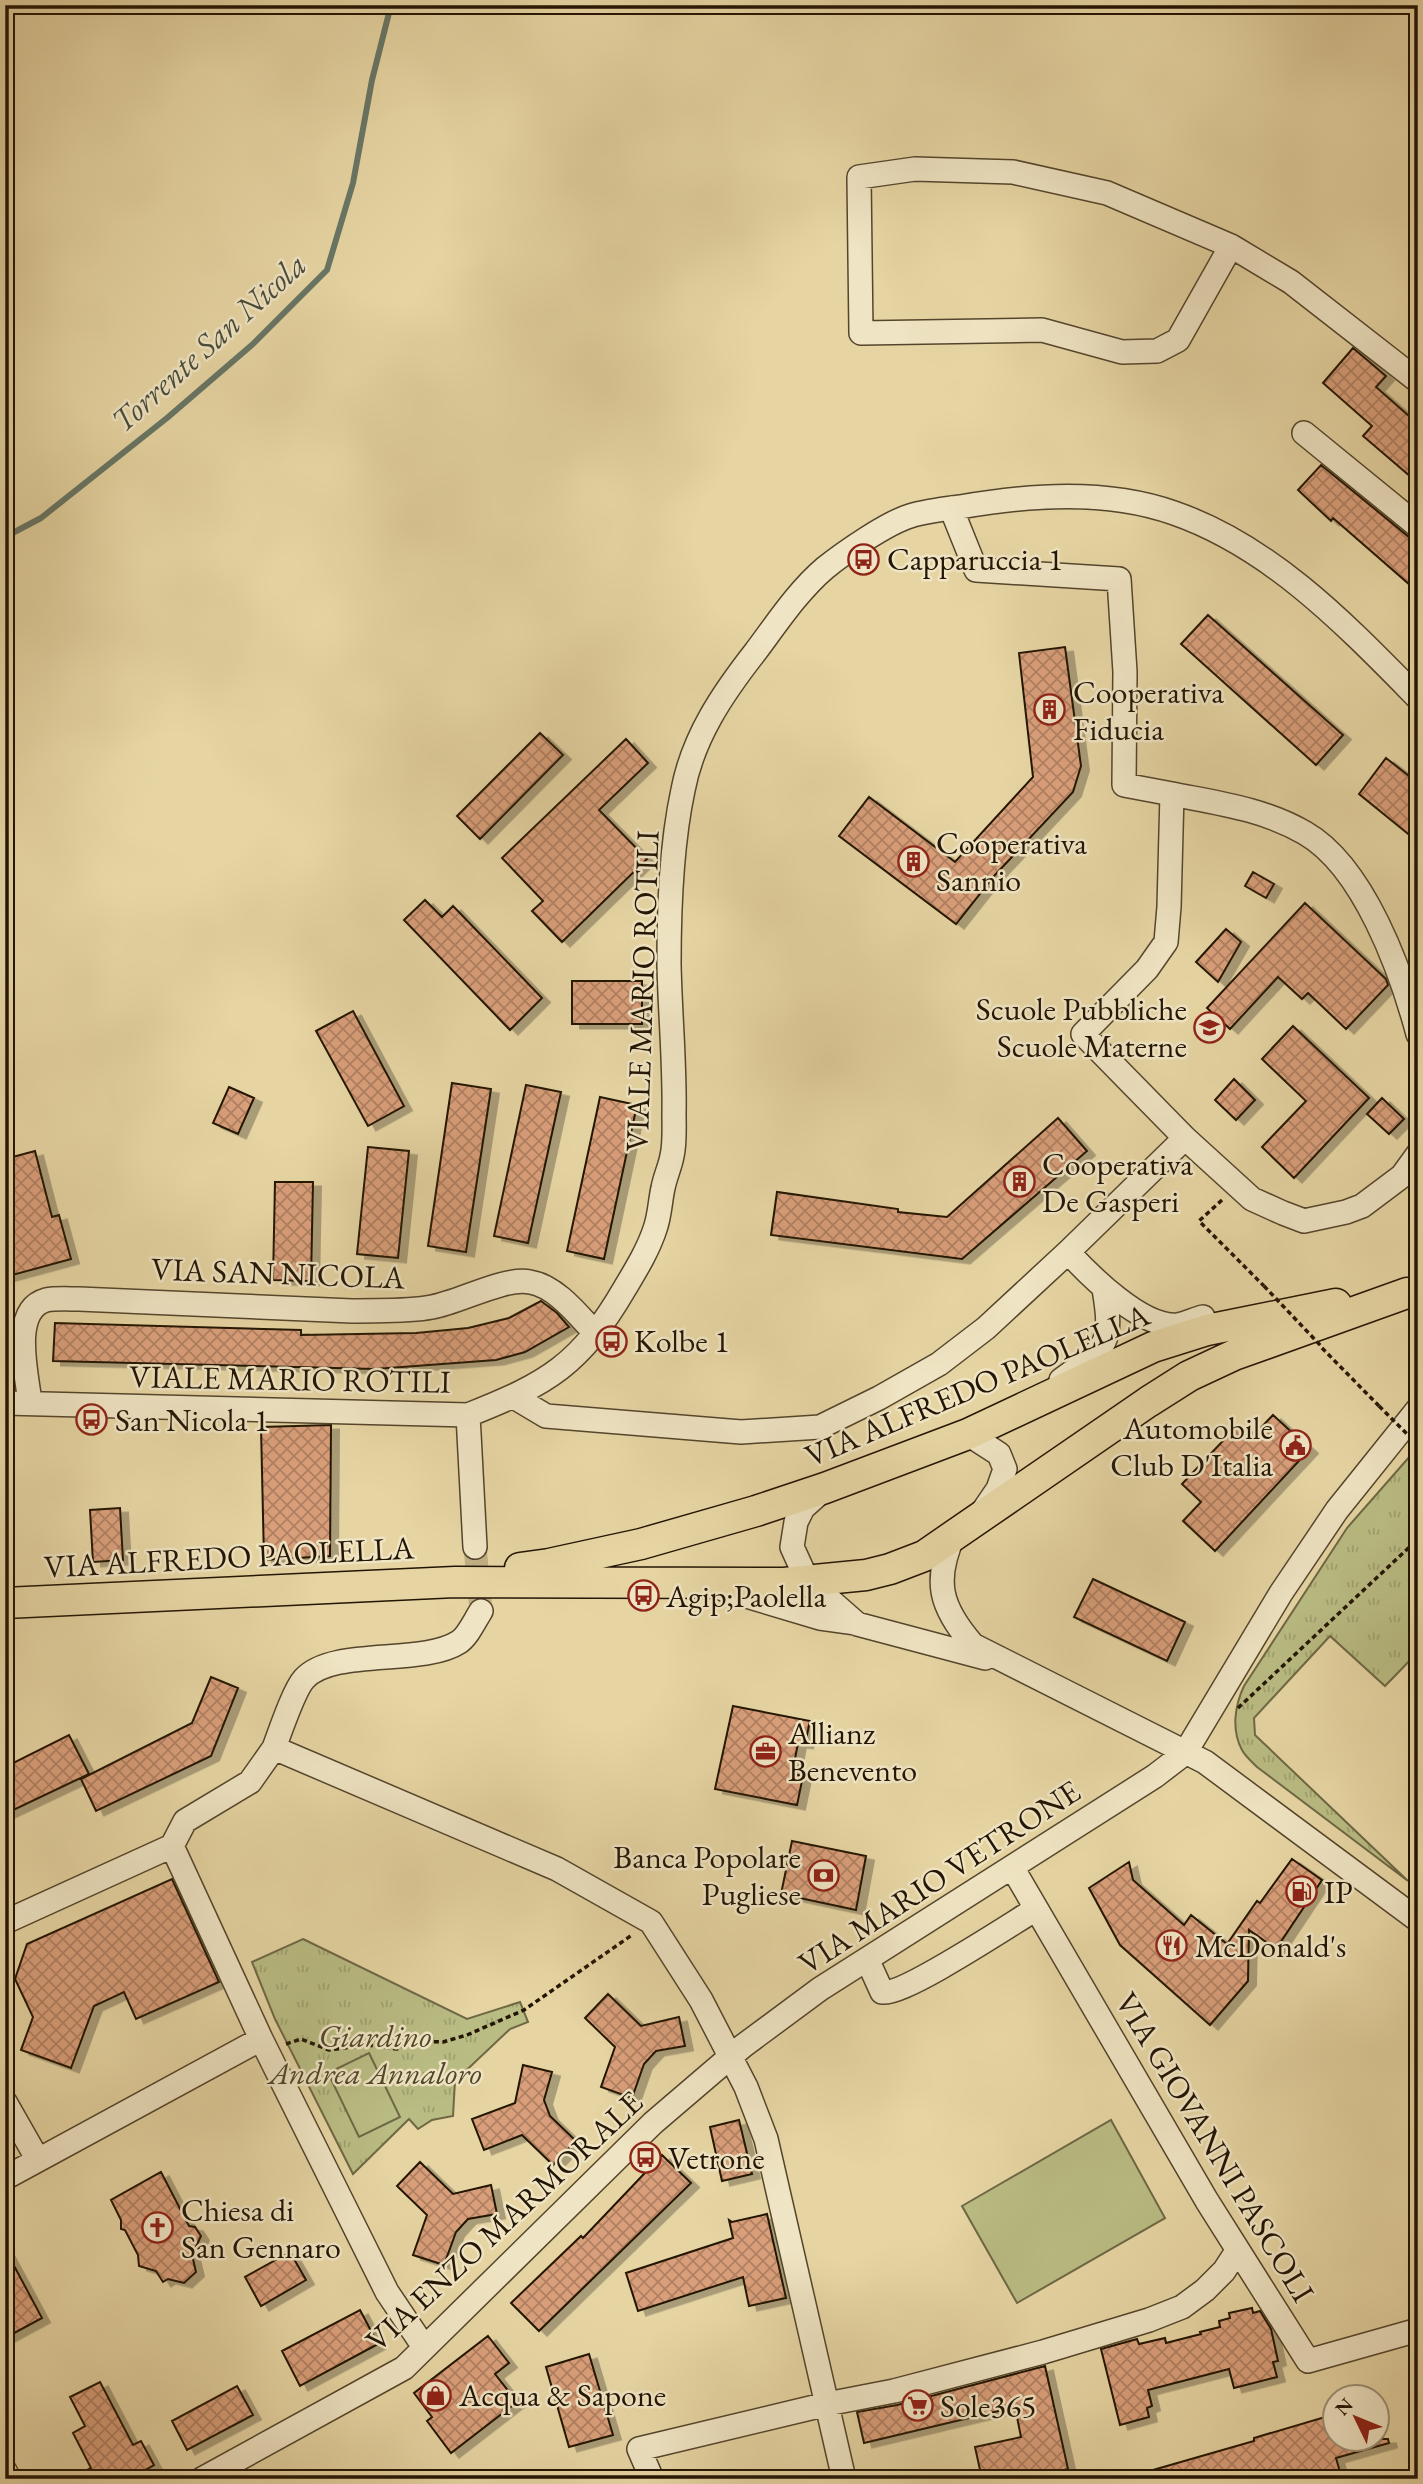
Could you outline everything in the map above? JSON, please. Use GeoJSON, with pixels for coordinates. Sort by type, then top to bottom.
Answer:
{"type":"FeatureCollection","features":[{"type":"Feature","properties":{"kind":"main road","name":"VIA ALFREDO PAOLELLA"},"geometry":{"type":"LineString","coordinates":[[455,1582],[641,1544],[825,1488],[968,1434],[1153,1347],[1207,1330],[1412,1293]]}},
{"type":"Feature","properties":{"kind":"main road","name":"VIA ALFREDO PAOLELLA"},"geometry":{"type":"LineString","coordinates":[[5,1603],[455,1582],[784,1583],[866,1575],[924,1556],[1148,1402],[1189,1377],[1234,1355],[1412,1293]]}},
{"type":"Feature","properties":{"kind":"street"},"geometry":{"type":"LineString","coordinates":[[1231,246],[1178,340],[1157,351],[1122,352],[1042,330],[861,333],[859,177],[915,169],[1013,172],[1107,193],[1231,246],[1291,282],[1418,381]]}},
{"type":"Feature","properties":{"kind":"street"},"geometry":{"type":"LineString","coordinates":[[1304,433],[1418,526]]}},
{"type":"Feature","properties":{"kind":"street","name":"VIALE MARIO ROTILI"},"geometry":{"type":"LineString","coordinates":[[5,1403],[468,1415],[514,1397],[557,1373],[596,1334],[645,1254],[657,1223],[663,1186],[673,1153],[675,1075],[669,965],[670,906],[683,789],[696,745],[718,702],[797,599],[824,569],[908,516],[1004,499],[1067,497],[1124,500],[1175,513],[1225,536],[1276,567],[1364,644],[1418,698]]}},
{"type":"Feature","properties":{"kind":"street"},"geometry":{"type":"LineString","coordinates":[[951,508],[976,570],[1119,579],[1125,672],[1124,785],[1251,809],[1307,834],[1338,862],[1359,889],[1402,978],[1418,1034]]}},
{"type":"Feature","properties":{"kind":"street"},"geometry":{"type":"LineString","coordinates":[[1172,794],[1170,907],[1166,942],[1147,970],[1083,1034],[1185,1138],[1252,1199],[1304,1221],[1362,1206],[1402,1176],[1418,1154]]}},
{"type":"Feature","properties":{"kind":"street"},"geometry":{"type":"LineString","coordinates":[[514,1397],[545,1416],[741,1432],[820,1426],[879,1398],[939,1364],[986,1328],[1185,1138]]}},
{"type":"Feature","properties":{"kind":"street"},"geometry":{"type":"LineString","coordinates":[[1068,1252],[1104,1290],[1156,1321],[1175,1325],[1205,1316],[1252,1320]]}},
{"type":"Feature","properties":{"kind":"street","name":"VIA SAN NICOLA"},"geometry":{"type":"LineString","coordinates":[[30,1402],[23,1324],[33,1308],[45,1300],[79,1298],[352,1311],[429,1308],[503,1284],[529,1281],[546,1288],[596,1334]]}},
{"type":"Feature","properties":{"kind":"street"},"geometry":{"type":"LineString","coordinates":[[1021,1410],[1096,1355],[1105,1344],[1108,1320],[1104,1290]]}},
{"type":"Feature","properties":{"kind":"street"},"geometry":{"type":"LineString","coordinates":[[1185,1753],[1281,1593],[1337,1510],[1418,1409]]}},
{"type":"Feature","properties":{"kind":"street"},"geometry":{"type":"LineString","coordinates":[[468,1415],[475,1546]]}},
{"type":"Feature","properties":{"kind":"street"},"geometry":{"type":"LineString","coordinates":[[968,1434],[999,1454],[1005,1469],[998,1489],[980,1517]]}},
{"type":"Feature","properties":{"kind":"street"},"geometry":{"type":"LineString","coordinates":[[825,1488],[803,1508],[796,1522],[792,1548],[807,1580],[857,1624]]}},
{"type":"Feature","properties":{"kind":"street"},"geometry":{"type":"LineString","coordinates":[[954,1534],[943,1558],[942,1596],[955,1625],[973,1645],[1206,1762],[1418,1920]]}},
{"type":"Feature","properties":{"kind":"street"},"geometry":{"type":"LineString","coordinates":[[700,1582],[820,1618],[857,1624],[1008,1664]]}},
{"type":"Feature","properties":{"kind":"street"},"geometry":{"type":"LineString","coordinates":[[5,1922],[172,1846],[185,1821],[250,1782],[274,1748],[305,1678],[330,1664],[433,1652],[461,1641],[481,1611]]}},
{"type":"Feature","properties":{"kind":"street"},"geometry":{"type":"LineString","coordinates":[[274,1748],[557,1868],[652,1922],[701,2000],[746,2087],[766,2139],[844,2479]]}},
{"type":"Feature","properties":{"kind":"street","name":"VIA MARIO VETRONE"},"geometry":{"type":"LineString","coordinates":[[730,2058],[820,1989],[1154,1776],[1185,1753]]}},
{"type":"Feature","properties":{"kind":"street"},"geometry":{"type":"LineString","coordinates":[[172,1846],[264,2045],[387,2292],[424,2347]]}},
{"type":"Feature","properties":{"kind":"street","name":"VIA GIOVANNI PASCOLI"},"geometry":{"type":"LineString","coordinates":[[1012,1867],[1237,2251],[1308,2361],[1418,2330]]}},
{"type":"Feature","properties":{"kind":"street"},"geometry":{"type":"LineString","coordinates":[[867,1959],[882,1992],[889,1993],[919,1979],[1036,1909]]}},
{"type":"Feature","properties":{"kind":"street"},"geometry":{"type":"LineString","coordinates":[[5,2178],[264,2045]]}},
{"type":"Feature","properties":{"kind":"street","name":"VIA ENZO MARMORALE"},"geometry":{"type":"LineString","coordinates":[[202,2479],[404,2368],[653,2123],[730,2058]]}},
{"type":"Feature","properties":{"kind":"street"},"geometry":{"type":"LineString","coordinates":[[5,2102],[38,2161]]}},
{"type":"Feature","properties":{"kind":"street"},"geometry":{"type":"LineString","coordinates":[[652,2479],[639,2449],[827,2404],[894,2391],[1043,2352],[1149,2320],[1182,2307],[1205,2290],[1224,2271],[1237,2251]]}},
{"type":"Feature","properties":{"kind":"street"},"geometry":{"type":"LineString","coordinates":[[5,2471],[9,2479]]}},
{"type":"Feature","properties":{"kind":"path"},"geometry":{"type":"LineString","coordinates":[[1238,1185],[1199,1221],[1418,1445]]}},
{"type":"Feature","properties":{"kind":"path"},"geometry":{"type":"LineString","coordinates":[[1209,1711],[1231,1714],[1418,1539]]}},
{"type":"Feature","properties":{"kind":"path"},"geometry":{"type":"LineString","coordinates":[[264,2045],[301,2039],[329,2050],[368,2045],[397,2049],[416,2041],[443,2042],[467,2035],[524,2010],[652,1922]]}},
{"type":"Feature","properties":{"kind":"green space"},"geometry":{"type":"Polygon","coordinates":[[[1418,1447],[1418,1652],[1385,1686],[1330,1636],[1254,1718],[1255,1735],[1408,1881],[1257,1767],[1245,1754],[1235,1726],[1238,1701],[1244,1686],[1347,1528],[1418,1447]]]}},
{"type":"Feature","properties":{"kind":"green space","name":"Giardino Andrea Annaloro"},"geometry":{"type":"Polygon","coordinates":[[[303,1939],[467,2019],[520,2002],[528,2022],[510,2029],[455,2081],[453,2116],[432,2120],[418,2129],[409,2119],[353,2174],[275,2019],[252,1962],[303,1939]]]}},
{"type":"Feature","properties":{"kind":"green space"},"geometry":{"type":"Polygon","coordinates":[[[369,2053],[400,2117],[359,2137],[328,2073],[369,2053]]]}},
{"type":"Feature","properties":{"kind":"green space"},"geometry":{"type":"Polygon","coordinates":[[[1111,2120],[1165,2218],[1017,2303],[962,2206],[1111,2120]]]}},
{"type":"Feature","properties":{"kind":"building"},"geometry":{"type":"Polygon","coordinates":[[[1353,348],[1386,376],[1376,387],[1418,424],[1418,483],[1363,436],[1372,426],[1323,383],[1353,348]]]}},
{"type":"Feature","properties":{"kind":"building"},"geometry":{"type":"Polygon","coordinates":[[[1321,465],[1409,537],[1418,540],[1418,592],[1333,518],[1331,521],[1298,490],[1321,465]]]}},
{"type":"Feature","properties":{"kind":"building"},"geometry":{"type":"Polygon","coordinates":[[[1208,615],[1343,735],[1316,765],[1181,644],[1208,615]]]}},
{"type":"Feature","properties":{"kind":"building"},"geometry":{"type":"Polygon","coordinates":[[[1065,647],[1081,766],[1073,792],[995,875],[956,924],[839,836],[869,797],[955,862],[1033,777],[1019,653],[1065,647]]]}},
{"type":"Feature","properties":{"kind":"building"},"geometry":{"type":"Polygon","coordinates":[[[540,733],[563,755],[480,839],[457,816],[540,733]]]}},
{"type":"Feature","properties":{"kind":"building"},"geometry":{"type":"Polygon","coordinates":[[[626,739],[648,763],[599,810],[647,859],[562,942],[532,911],[543,901],[502,858],[626,739]]]}},
{"type":"Feature","properties":{"kind":"building"},"geometry":{"type":"Polygon","coordinates":[[[1386,758],[1418,783],[1418,842],[1359,794],[1386,758]]]}},
{"type":"Feature","properties":{"kind":"building"},"geometry":{"type":"Polygon","coordinates":[[[1253,872],[1274,884],[1266,898],[1245,886],[1253,872]]]}},
{"type":"Feature","properties":{"kind":"building"},"geometry":{"type":"Polygon","coordinates":[[[425,900],[442,917],[453,906],[542,998],[510,1030],[404,920],[425,900]]]}},
{"type":"Feature","properties":{"kind":"building"},"geometry":{"type":"Polygon","coordinates":[[[1305,903],[1386,979],[1388,985],[1346,1029],[1308,993],[1302,999],[1278,977],[1230,1029],[1207,1008],[1305,903]]]}},
{"type":"Feature","properties":{"kind":"building"},"geometry":{"type":"Polygon","coordinates":[[[1226,929],[1241,942],[1218,982],[1196,962],[1226,929]]]}},
{"type":"Feature","properties":{"kind":"building"},"geometry":{"type":"Polygon","coordinates":[[[572,981],[642,981],[642,1024],[572,1024],[572,981]]]}},
{"type":"Feature","properties":{"kind":"building"},"geometry":{"type":"Polygon","coordinates":[[[353,1011],[404,1106],[368,1126],[316,1031],[353,1011]]]}},
{"type":"Feature","properties":{"kind":"building"},"geometry":{"type":"Polygon","coordinates":[[[1293,1026],[1369,1098],[1294,1178],[1262,1147],[1306,1101],[1262,1059],[1293,1026]]]}},
{"type":"Feature","properties":{"kind":"building"},"geometry":{"type":"Polygon","coordinates":[[[1234,1079],[1255,1100],[1236,1120],[1215,1100],[1234,1079]]]}},
{"type":"Feature","properties":{"kind":"building"},"geometry":{"type":"Polygon","coordinates":[[[452,1083],[491,1089],[466,1252],[428,1246],[452,1083]]]}},
{"type":"Feature","properties":{"kind":"building"},"geometry":{"type":"Polygon","coordinates":[[[526,1085],[561,1092],[528,1243],[494,1236],[526,1085]]]}},
{"type":"Feature","properties":{"kind":"building"},"geometry":{"type":"Polygon","coordinates":[[[229,1087],[254,1098],[238,1134],[213,1123],[229,1087]]]}},
{"type":"Feature","properties":{"kind":"building"},"geometry":{"type":"Polygon","coordinates":[[[600,1097],[637,1105],[604,1259],[567,1251],[600,1097]]]}},
{"type":"Feature","properties":{"kind":"building"},"geometry":{"type":"Polygon","coordinates":[[[1382,1098],[1404,1119],[1389,1134],[1367,1114],[1382,1098]]]}},
{"type":"Feature","properties":{"kind":"building","name":"Cooperativa De Gasperi"},"geometry":{"type":"Polygon","coordinates":[[[1058,1118],[1087,1151],[962,1259],[771,1235],[777,1192],[898,1209],[898,1212],[947,1217],[1058,1118]]]}},
{"type":"Feature","properties":{"kind":"building"},"geometry":{"type":"Polygon","coordinates":[[[368,1147],[409,1151],[398,1258],[357,1254],[368,1147]]]}},
{"type":"Feature","properties":{"kind":"building"},"geometry":{"type":"Polygon","coordinates":[[[35,1151],[52,1217],[59,1215],[71,1259],[5,1277],[5,1159],[35,1151]]]}},
{"type":"Feature","properties":{"kind":"building"},"geometry":{"type":"Polygon","coordinates":[[[275,1182],[313,1182],[311,1281],[273,1280],[275,1182]]]}},
{"type":"Feature","properties":{"kind":"building"},"geometry":{"type":"Polygon","coordinates":[[[541,1301],[569,1327],[525,1352],[496,1360],[375,1369],[53,1361],[55,1323],[301,1330],[301,1335],[416,1333],[468,1328],[509,1318],[541,1301]]]}},
{"type":"Feature","properties":{"kind":"building"},"geometry":{"type":"Polygon","coordinates":[[[1273,1415],[1310,1449],[1215,1551],[1183,1521],[1201,1502],[1182,1484],[1238,1425],[1255,1434],[1273,1415]]]}},
{"type":"Feature","properties":{"kind":"building"},"geometry":{"type":"Polygon","coordinates":[[[331,1425],[330,1556],[264,1560],[261,1427],[331,1425]]]}},
{"type":"Feature","properties":{"kind":"building"},"geometry":{"type":"Polygon","coordinates":[[[120,1508],[123,1560],[93,1562],[90,1510],[120,1508]]]}},
{"type":"Feature","properties":{"kind":"building"},"geometry":{"type":"Polygon","coordinates":[[[1093,1579],[1185,1622],[1167,1661],[1074,1617],[1093,1579]]]}},
{"type":"Feature","properties":{"kind":"building"},"geometry":{"type":"Polygon","coordinates":[[[211,1677],[238,1688],[211,1756],[96,1811],[81,1779],[192,1723],[211,1677]]]}},
{"type":"Feature","properties":{"kind":"building","name":"Allianz Benevento"},"geometry":{"type":"Polygon","coordinates":[[[733,1706],[810,1721],[805,1744],[798,1743],[792,1774],[803,1776],[797,1805],[715,1789],[733,1706]]]}},
{"type":"Feature","properties":{"kind":"building"},"geometry":{"type":"Polygon","coordinates":[[[69,1735],[89,1774],[5,1814],[5,1767],[69,1735]]]}},
{"type":"Feature","properties":{"kind":"building","name":"Banca Popolare Pugliese"},"geometry":{"type":"Polygon","coordinates":[[[792,1841],[866,1856],[856,1910],[781,1894],[792,1841]]]}},
{"type":"Feature","properties":{"kind":"building"},"geometry":{"type":"Polygon","coordinates":[[[1292,1859],[1322,1880],[1276,1949],[1249,1930],[1248,1981],[1210,2025],[1120,1945],[1089,1888],[1129,1862],[1133,1880],[1184,1925],[1191,1915],[1227,1944],[1257,1901],[1260,1903],[1292,1859]]]}},
{"type":"Feature","properties":{"kind":"building"},"geometry":{"type":"Polygon","coordinates":[[[172,1879],[219,1982],[136,2019],[124,1992],[94,2006],[71,2068],[21,2050],[33,2017],[15,1979],[27,1944],[172,1879]]]}},
{"type":"Feature","properties":{"kind":"building"},"geometry":{"type":"Polygon","coordinates":[[[608,1994],[641,2026],[679,2017],[685,2046],[656,2051],[644,2064],[632,2098],[601,2087],[615,2047],[585,2018],[608,1994]]]}},
{"type":"Feature","properties":{"kind":"building"},"geometry":{"type":"Polygon","coordinates":[[[523,2065],[552,2072],[544,2100],[550,2116],[576,2141],[553,2165],[522,2135],[484,2150],[472,2119],[515,2103],[523,2065]]]}},
{"type":"Feature","properties":{"kind":"building"},"geometry":{"type":"Polygon","coordinates":[[[739,2120],[752,2174],[722,2181],[710,2127],[739,2120]]]}},
{"type":"Feature","properties":{"kind":"building"},"geometry":{"type":"Polygon","coordinates":[[[662,2155],[691,2183],[539,2331],[511,2303],[581,2236],[583,2238],[662,2155]]]}},
{"type":"Feature","properties":{"kind":"building"},"geometry":{"type":"Polygon","coordinates":[[[420,2162],[453,2194],[491,2185],[497,2214],[468,2219],[456,2232],[444,2265],[413,2255],[427,2215],[397,2186],[420,2162]]]}},
{"type":"Feature","properties":{"kind":"building","name":"Chiesa di San Gennaro"},"geometry":{"type":"Polygon","coordinates":[[[161,2172],[189,2226],[195,2227],[201,2236],[192,2255],[196,2272],[184,2283],[168,2279],[163,2282],[156,2271],[139,2266],[138,2255],[125,2230],[121,2229],[121,2220],[111,2200],[161,2172]]]}},
{"type":"Feature","properties":{"kind":"building"},"geometry":{"type":"Polygon","coordinates":[[[767,2214],[786,2298],[749,2306],[743,2277],[638,2311],[626,2273],[733,2238],[729,2220],[732,2222],[767,2214]]]}},
{"type":"Feature","properties":{"kind":"building"},"geometry":{"type":"Polygon","coordinates":[[[5,2249],[42,2318],[5,2338],[5,2249]]]}},
{"type":"Feature","properties":{"kind":"building"},"geometry":{"type":"Polygon","coordinates":[[[290,2252],[306,2280],[261,2306],[245,2277],[290,2252]]]}},
{"type":"Feature","properties":{"kind":"building"},"geometry":{"type":"Polygon","coordinates":[[[1252,2308],[1253,2313],[1260,2311],[1271,2329],[1278,2361],[1273,2362],[1277,2377],[1234,2388],[1229,2369],[1148,2390],[1152,2406],[1147,2408],[1149,2417],[1120,2425],[1101,2349],[1137,2339],[1139,2344],[1165,2338],[1166,2343],[1201,2334],[1200,2332],[1220,2327],[1219,2321],[1230,2318],[1229,2313],[1252,2308]]]}},
{"type":"Feature","properties":{"kind":"building"},"geometry":{"type":"Polygon","coordinates":[[[360,2310],[378,2344],[300,2386],[282,2351],[360,2310]]]}},
{"type":"Feature","properties":{"kind":"building"},"geometry":{"type":"Polygon","coordinates":[[[488,2336],[509,2363],[495,2374],[517,2402],[451,2453],[427,2421],[432,2417],[414,2393],[488,2336]]]}},
{"type":"Feature","properties":{"kind":"building"},"geometry":{"type":"Polygon","coordinates":[[[589,2354],[613,2435],[569,2447],[546,2367],[589,2354]]]}},
{"type":"Feature","properties":{"kind":"building"},"geometry":{"type":"Polygon","coordinates":[[[1045,2366],[1068,2469],[1025,2479],[982,2479],[975,2447],[1021,2437],[1015,2407],[864,2443],[857,2412],[897,2405],[1045,2366]]]}},
{"type":"Feature","properties":{"kind":"building"},"geometry":{"type":"Polygon","coordinates":[[[100,2382],[133,2445],[141,2441],[154,2465],[129,2479],[70,2479],[91,2468],[73,2433],[85,2426],[70,2397],[100,2382]]]}},
{"type":"Feature","properties":{"kind":"building"},"geometry":{"type":"Polygon","coordinates":[[[237,2386],[253,2415],[187,2450],[172,2421],[237,2386]]]}},
{"type":"Feature","properties":{"kind":"building"},"geometry":{"type":"Polygon","coordinates":[[[1322,2418],[1322,2452],[1357,2452],[1336,2458],[1342,2479],[1297,2479],[1295,2475],[1282,2479],[1140,2479],[1139,2474],[1254,2441],[1254,2438],[1322,2418]]]}},
{"type":"Feature","properties":{"kind":"waterway","name":"Torrente San Nicola"},"geometry":{"type":"LineString","coordinates":[[5,537],[41,518],[167,418],[253,344],[327,270],[353,183],[372,80],[391,5]]}},
{"type":"Feature","properties":{"kind":"tunnel"},"geometry":{"type":"LineString","coordinates":[[475,1547],[481,1611]]}},
{"type":"Feature","properties":{"kind":"place","name":"Capparuccia 1"},"geometry":{"type":"Point","coordinates":[864,559]}},
{"type":"Feature","properties":{"kind":"place","name":"Cooperativa Fiducia"},"geometry":{"type":"Point","coordinates":[1050,710]}},
{"type":"Feature","properties":{"kind":"place","name":"Cooperativa Sannio"},"geometry":{"type":"Point","coordinates":[913,861]}},
{"type":"Feature","properties":{"kind":"place","name":"Scuole Pubbliche Scuole Materne"},"geometry":{"type":"Point","coordinates":[1210,1027]}},
{"type":"Feature","properties":{"kind":"place","name":"Cooperativa De Gasperi"},"geometry":{"type":"Point","coordinates":[1019,1182]}},
{"type":"Feature","properties":{"kind":"place","name":"Kolbe 1"},"geometry":{"type":"Point","coordinates":[611,1341]}},
{"type":"Feature","properties":{"kind":"place","name":"San Nicola 1"},"geometry":{"type":"Point","coordinates":[92,1420]}},
{"type":"Feature","properties":{"kind":"place","name":"Automobile Club D'Italia"},"geometry":{"type":"Point","coordinates":[1296,1446]}},
{"type":"Feature","properties":{"kind":"place","name":"Agip;Paolella"},"geometry":{"type":"Point","coordinates":[643,1596]}},
{"type":"Feature","properties":{"kind":"place","name":"Allianz Benevento"},"geometry":{"type":"Point","coordinates":[765,1751]}},
{"type":"Feature","properties":{"kind":"place","name":"Banca Popolare Pugliese"},"geometry":{"type":"Point","coordinates":[824,1875]}},
{"type":"Feature","properties":{"kind":"place","name":"IP"},"geometry":{"type":"Point","coordinates":[1301,1892]}},
{"type":"Feature","properties":{"kind":"place","name":"McDonald's"},"geometry":{"type":"Point","coordinates":[1172,1946]}},
{"type":"Feature","properties":{"kind":"place","name":"Vetrone"},"geometry":{"type":"Point","coordinates":[645,2158]}},
{"type":"Feature","properties":{"kind":"place","name":"Chiesa di San Gennaro"},"geometry":{"type":"Point","coordinates":[158,2228]}},
{"type":"Feature","properties":{"kind":"place","name":"Acqua & Sapone"},"geometry":{"type":"Point","coordinates":[436,2395]}},
{"type":"Feature","properties":{"kind":"place","name":"Sole365"},"geometry":{"type":"Point","coordinates":[917,2406]}}]}
